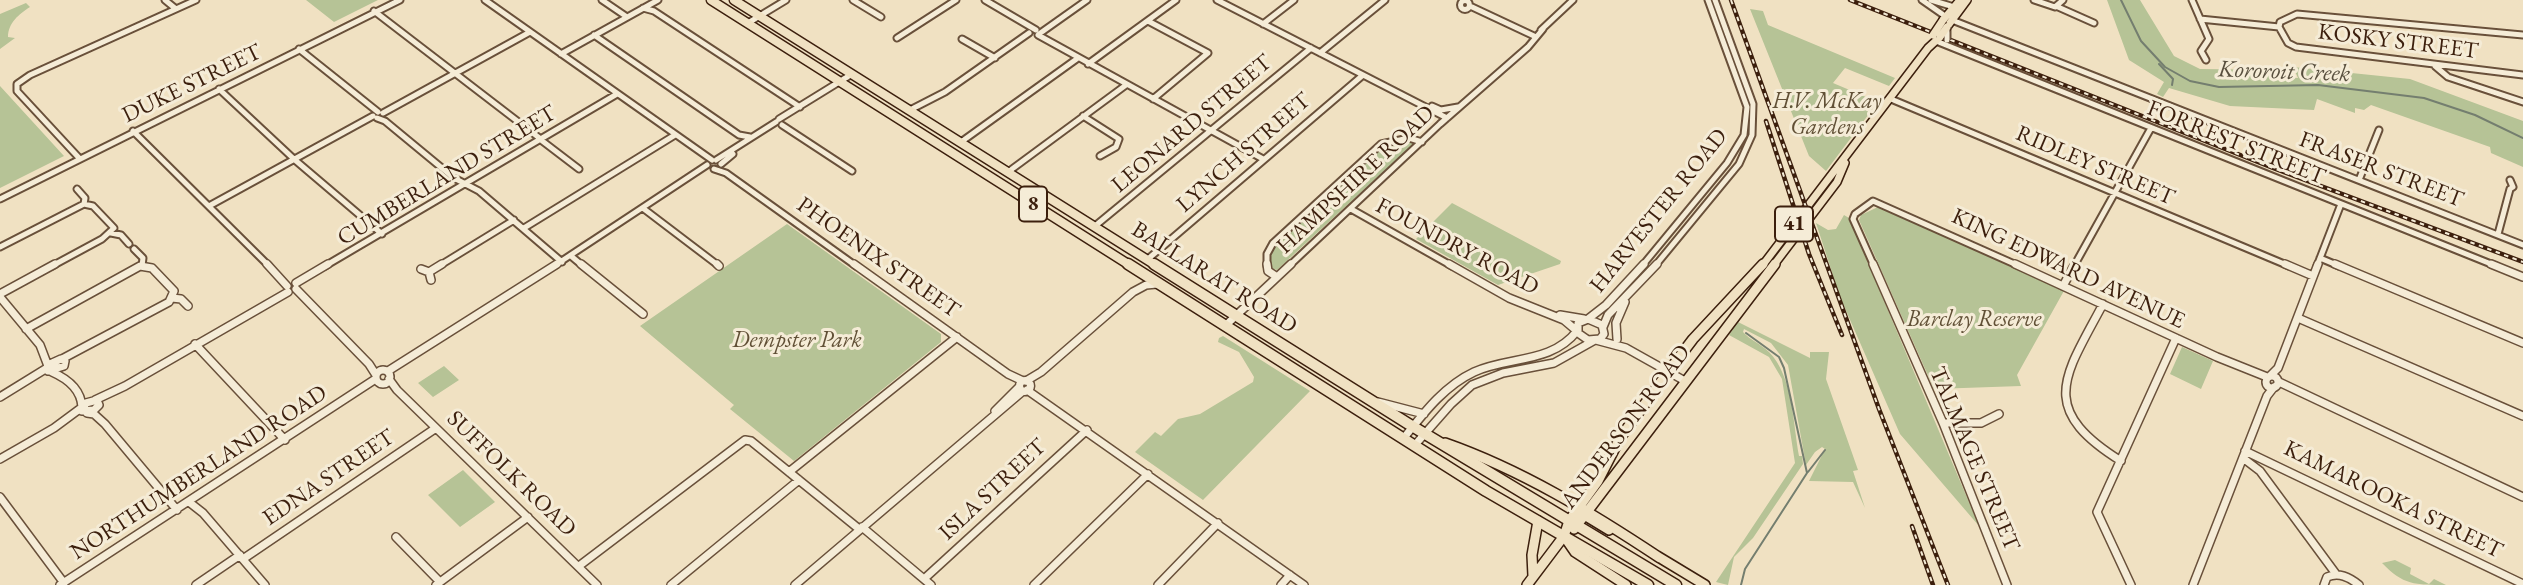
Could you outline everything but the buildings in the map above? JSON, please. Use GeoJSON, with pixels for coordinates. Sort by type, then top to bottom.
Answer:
{"type":"FeatureCollection","features":[{"type":"Feature","properties":{"kind":"highway","name":"BALLARAT ROAD"},"geometry":{"type":"LineString","coordinates":[[711,0],[1414,446],[1648,585]]}},
{"type":"Feature","properties":{"kind":"highway","name":"BALLARAT ROAD"},"geometry":{"type":"LineString","coordinates":[[734,0],[1424,434],[1676,585]]}},
{"type":"Feature","properties":{"kind":"highway"},"geometry":{"type":"LineString","coordinates":[[1175,294],[1191,286]]}},
{"type":"Feature","properties":{"kind":"main road","name":"ANDERSON ROAD"},"geometry":{"type":"LineString","coordinates":[[1583,511],[1625,430],[1693,339],[1754,276],[1847,157],[1936,40],[1960,0]]}},
{"type":"Feature","properties":{"kind":"main road","name":"ANDERSON ROAD"},"geometry":{"type":"LineString","coordinates":[[1948,20],[1967,0]]}},
{"type":"Feature","properties":{"kind":"main road","name":"ANDERSON ROAD"},"geometry":{"type":"LineString","coordinates":[[1564,537],[1837,182],[1847,157]]}},
{"type":"Feature","properties":{"kind":"main road"},"geometry":{"type":"LineString","coordinates":[[1434,440],[1485,457],[1583,511],[1705,585]]}},
{"type":"Feature","properties":{"kind":"main road"},"geometry":{"type":"LineString","coordinates":[[1530,581],[1538,521]]}},
{"type":"Feature","properties":{"kind":"main road"},"geometry":{"type":"LineString","coordinates":[[1564,537],[1575,552],[1626,585]]}},
{"type":"Feature","properties":{"kind":"main road","name":"41"},"geometry":{"type":"LineString","coordinates":[[1530,581],[1564,537]]}},
{"type":"Feature","properties":{"kind":"main road"},"geometry":{"type":"LineString","coordinates":[[1652,570],[1660,558]]}},
{"type":"Feature","properties":{"kind":"street"},"geometry":{"type":"LineString","coordinates":[[165,0],[176,9]]}},
{"type":"Feature","properties":{"kind":"street"},"geometry":{"type":"LineString","coordinates":[[79,158],[17,90],[16,85],[25,77],[196,0]]}},
{"type":"Feature","properties":{"kind":"street","name":"DUKE STREET"},"geometry":{"type":"LineString","coordinates":[[374,11],[391,0]]}},
{"type":"Feature","properties":{"kind":"street","name":"DUKE STREET"},"geometry":{"type":"LineString","coordinates":[[0,197],[400,0]]}},
{"type":"Feature","properties":{"kind":"street","name":"PHOENIX STREET"},"geometry":{"type":"LineString","coordinates":[[485,0],[1304,585]]}},
{"type":"Feature","properties":{"kind":"street"},"geometry":{"type":"LineString","coordinates":[[602,0],[627,17]]}},
{"type":"Feature","properties":{"kind":"street"},"geometry":{"type":"LineString","coordinates":[[561,54],[658,0]]}},
{"type":"Feature","properties":{"kind":"street"},"geometry":{"type":"LineString","coordinates":[[748,23],[786,0]]}},
{"type":"Feature","properties":{"kind":"street"},"geometry":{"type":"LineString","coordinates":[[853,0],[881,17]]}},
{"type":"Feature","properties":{"kind":"street"},"geometry":{"type":"LineString","coordinates":[[860,4],[867,0]]}},
{"type":"Feature","properties":{"kind":"street"},"geometry":{"type":"LineString","coordinates":[[897,38],[956,0]]}},
{"type":"Feature","properties":{"kind":"street"},"geometry":{"type":"LineString","coordinates":[[985,0],[1028,24],[1034,33],[1048,42],[1263,159]]}},
{"type":"Feature","properties":{"kind":"street"},"geometry":{"type":"LineString","coordinates":[[910,110],[946,92],[1020,41],[1048,27],[1087,0]]}},
{"type":"Feature","properties":{"kind":"street"},"geometry":{"type":"LineString","coordinates":[[1088,64],[1176,0]]}},
{"type":"Feature","properties":{"kind":"street"},"geometry":{"type":"LineString","coordinates":[[1217,0],[1447,118]]}},
{"type":"Feature","properties":{"kind":"street"},"geometry":{"type":"LineString","coordinates":[[1263,24],[1294,0]]}},
{"type":"Feature","properties":{"kind":"street"},"geometry":{"type":"LineString","coordinates":[[1320,53],[1385,0]]}},
{"type":"Feature","properties":{"kind":"street","name":"HAMPSHIRE ROAD"},"geometry":{"type":"LineString","coordinates":[[1511,60],[1528,47],[1573,0]]}},
{"type":"Feature","properties":{"kind":"street"},"geometry":{"type":"LineString","coordinates":[[1701,0],[1715,0]]}},
{"type":"Feature","properties":{"kind":"street","name":"HARVESTER ROAD"},"geometry":{"type":"LineString","coordinates":[[1586,319],[1606,305],[1644,264],[1742,142],[1747,123],[1747,107],[1708,0]]}},
{"type":"Feature","properties":{"kind":"street","name":"HARVESTER ROAD"},"geometry":{"type":"LineString","coordinates":[[1603,327],[1608,316],[1626,300],[1722,185],[1751,145],[1756,119],[1753,104],[1715,0]]}},
{"type":"Feature","properties":{"kind":"street"},"geometry":{"type":"LineString","coordinates":[[1922,0],[1948,20]]}},
{"type":"Feature","properties":{"kind":"street"},"geometry":{"type":"LineString","coordinates":[[1930,0],[1948,20]]}},
{"type":"Feature","properties":{"kind":"street"},"geometry":{"type":"LineString","coordinates":[[1930,0],[1954,7]]}},
{"type":"Feature","properties":{"kind":"street"},"geometry":{"type":"LineString","coordinates":[[2034,0],[2094,23]]}},
{"type":"Feature","properties":{"kind":"street"},"geometry":{"type":"LineString","coordinates":[[2057,7],[2063,0]]}},
{"type":"Feature","properties":{"kind":"street"},"geometry":{"type":"LineString","coordinates":[[2192,0],[2209,39],[2202,51],[2207,60]]}},
{"type":"Feature","properties":{"kind":"street"},"geometry":{"type":"LineString","coordinates":[[1464,4],[1532,37]]}},
{"type":"Feature","properties":{"kind":"street"},"geometry":{"type":"LineString","coordinates":[[643,8],[654,11],[800,107]]}},
{"type":"Feature","properties":{"kind":"street"},"geometry":{"type":"LineString","coordinates":[[374,11],[579,169]]}},
{"type":"Feature","properties":{"kind":"street"},"geometry":{"type":"LineString","coordinates":[[2200,19],[2279,26],[2290,15],[2297,14],[2523,35]]}},
{"type":"Feature","properties":{"kind":"street"},"geometry":{"type":"LineString","coordinates":[[1148,20],[1208,53],[1153,99]]}},
{"type":"Feature","properties":{"kind":"street","name":"FRASER STREET"},"geometry":{"type":"LineString","coordinates":[[1948,20],[2523,244]]}},
{"type":"Feature","properties":{"kind":"street","name":"KOSKY STREET"},"geometry":{"type":"LineString","coordinates":[[2279,26],[2288,43],[2296,47],[2523,75]]}},
{"type":"Feature","properties":{"kind":"street","name":"HAMPSHIRE ROAD"},"geometry":{"type":"LineString","coordinates":[[1226,326],[1543,29]]}},
{"type":"Feature","properties":{"kind":"street"},"geometry":{"type":"LineString","coordinates":[[209,206],[530,32]]}},
{"type":"Feature","properties":{"kind":"street"},"geometry":{"type":"LineString","coordinates":[[594,36],[739,135],[750,138]]}},
{"type":"Feature","properties":{"kind":"street"},"geometry":{"type":"LineString","coordinates":[[962,39],[995,58]]}},
{"type":"Feature","properties":{"kind":"street"},"geometry":{"type":"LineString","coordinates":[[1936,40],[1954,48]]}},
{"type":"Feature","properties":{"kind":"street","name":"FORREST STREET"},"geometry":{"type":"LineString","coordinates":[[1936,40],[2523,277]]}},
{"type":"Feature","properties":{"kind":"street","name":"LEONARD STREET"},"geometry":{"type":"LineString","coordinates":[[1095,226],[1311,48]]}},
{"type":"Feature","properties":{"kind":"street"},"geometry":{"type":"LineString","coordinates":[[298,49],[454,178],[479,191],[550,250],[643,314]]}},
{"type":"Feature","properties":{"kind":"street"},"geometry":{"type":"LineString","coordinates":[[961,142],[1078,58]]}},
{"type":"Feature","properties":{"kind":"street"},"geometry":{"type":"LineString","coordinates":[[2437,66],[2445,75],[2523,102]]}},
{"type":"Feature","properties":{"kind":"street","name":"NORTHUMBERLAND ROAD"},"geometry":{"type":"LineString","coordinates":[[713,163],[782,124],[800,107],[852,74]]}},
{"type":"Feature","properties":{"kind":"street","name":"LYNCH STREET"},"geometry":{"type":"LineString","coordinates":[[1148,259],[1363,75]]}},
{"type":"Feature","properties":{"kind":"street"},"geometry":{"type":"LineString","coordinates":[[1009,172],[1126,85]]}},
{"type":"Feature","properties":{"kind":"street"},"geometry":{"type":"LineString","coordinates":[[218,89],[382,234]]}},
{"type":"Feature","properties":{"kind":"street","name":"CUMBERLAND STREET"},"geometry":{"type":"LineString","coordinates":[[84,410],[618,95]]}},
{"type":"Feature","properties":{"kind":"street"},"geometry":{"type":"LineString","coordinates":[[1410,99],[1441,110],[1461,106]]}},
{"type":"Feature","properties":{"kind":"street","name":"RIDLEY STREET"},"geometry":{"type":"LineString","coordinates":[[1891,99],[2313,277]]}},
{"type":"Feature","properties":{"kind":"street"},"geometry":{"type":"LineString","coordinates":[[1083,116],[1119,139],[1116,147],[1100,156]]}},
{"type":"Feature","properties":{"kind":"street"},"geometry":{"type":"LineString","coordinates":[[782,124],[852,171]]}},
{"type":"Feature","properties":{"kind":"street","name":"NORTHUMBERLAND ROAD"},"geometry":{"type":"LineString","coordinates":[[62,584],[644,209],[741,143],[782,124]]}},
{"type":"Feature","properties":{"kind":"street"},"geometry":{"type":"LineString","coordinates":[[2063,285],[2148,127]]}},
{"type":"Feature","properties":{"kind":"street"},"geometry":{"type":"LineString","coordinates":[[2360,180],[2379,130]]}},
{"type":"Feature","properties":{"kind":"street","name":"SUFFOLK ROAD"},"geometry":{"type":"LineString","coordinates":[[132,132],[597,585]]}},
{"type":"Feature","properties":{"kind":"street"},"geometry":{"type":"LineString","coordinates":[[524,228],[674,135]]}},
{"type":"Feature","properties":{"kind":"street"},"geometry":{"type":"LineString","coordinates":[[739,135],[741,143]]}},
{"type":"Feature","properties":{"kind":"street"},"geometry":{"type":"LineString","coordinates":[[1277,277],[1268,271],[1266,260],[1268,249],[1276,240],[1381,144],[1409,138],[1422,142]]}},
{"type":"Feature","properties":{"kind":"street"},"geometry":{"type":"LineString","coordinates":[[2510,180],[2513,187]]}},
{"type":"Feature","properties":{"kind":"street"},"geometry":{"type":"LineString","coordinates":[[2498,234],[2510,189],[2513,187]]}},
{"type":"Feature","properties":{"kind":"street"},"geometry":{"type":"LineString","coordinates":[[2513,187],[2523,190]]}},
{"type":"Feature","properties":{"kind":"street"},"geometry":{"type":"LineString","coordinates":[[77,189],[85,198],[84,204]]}},
{"type":"Feature","properties":{"kind":"street","name":"KING EDWARD AVENUE"},"geometry":{"type":"LineString","coordinates":[[1873,201],[2063,285],[2523,497]]}},
{"type":"Feature","properties":{"kind":"street","name":"TALMAGE STREET"},"geometry":{"type":"LineString","coordinates":[[1873,201],[1855,214],[1853,219],[1943,423],[2007,585]]}},
{"type":"Feature","properties":{"kind":"street"},"geometry":{"type":"LineString","coordinates":[[0,247],[84,204],[93,206],[113,226],[111,233],[0,295],[40,345],[63,362],[70,382]]}},
{"type":"Feature","properties":{"kind":"street"},"geometry":{"type":"LineString","coordinates":[[2193,585],[2341,204]]}},
{"type":"Feature","properties":{"kind":"street"},"geometry":{"type":"LineString","coordinates":[[644,209],[719,266]]}},
{"type":"Feature","properties":{"kind":"street","name":"FOUNDRY ROAD"},"geometry":{"type":"LineString","coordinates":[[1351,209],[1509,298],[1566,321],[1577,331]]}},
{"type":"Feature","properties":{"kind":"street"},"geometry":{"type":"LineString","coordinates":[[429,272],[514,220]]}},
{"type":"Feature","properties":{"kind":"street"},"geometry":{"type":"LineString","coordinates":[[111,233],[121,236],[143,258],[142,266]]}},
{"type":"Feature","properties":{"kind":"street"},"geometry":{"type":"LineString","coordinates":[[2320,258],[2523,344]]}},
{"type":"Feature","properties":{"kind":"street"},"geometry":{"type":"LineString","coordinates":[[26,329],[142,266],[152,268],[173,289],[173,298]]}},
{"type":"Feature","properties":{"kind":"street"},"geometry":{"type":"LineString","coordinates":[[421,269],[429,272]]}},
{"type":"Feature","properties":{"kind":"street"},"geometry":{"type":"LineString","coordinates":[[429,272],[431,280]]}},
{"type":"Feature","properties":{"kind":"street"},"geometry":{"type":"LineString","coordinates":[[795,585],[1133,292],[1142,280],[1141,273]]}},
{"type":"Feature","properties":{"kind":"street"},"geometry":{"type":"LineString","coordinates":[[1133,292],[1146,285],[1159,284]]}},
{"type":"Feature","properties":{"kind":"street"},"geometry":{"type":"LineString","coordinates":[[0,397],[173,298],[181,299],[188,306]]}},
{"type":"Feature","properties":{"kind":"street"},"geometry":{"type":"LineString","coordinates":[[1617,339],[1616,323],[1626,300]]}},
{"type":"Feature","properties":{"kind":"street"},"geometry":{"type":"LineString","coordinates":[[2103,304],[2070,369],[2065,382],[2065,399],[2074,420],[2089,438],[2121,461]]}},
{"type":"Feature","properties":{"kind":"street","name":"FOUNDRY ROAD"},"geometry":{"type":"LineString","coordinates":[[1548,314],[1586,319]]}},
{"type":"Feature","properties":{"kind":"street"},"geometry":{"type":"LineString","coordinates":[[2298,318],[2523,416]]}},
{"type":"Feature","properties":{"kind":"street"},"geometry":{"type":"LineString","coordinates":[[1403,439],[1444,392],[1472,372],[1493,363],[1557,350],[1570,343],[1578,323],[1586,319],[1598,322],[1626,348]]}},
{"type":"Feature","properties":{"kind":"street"},"geometry":{"type":"LineString","coordinates":[[1414,446],[1472,385],[1503,373],[1554,363],[1604,335],[1603,327]]}},
{"type":"Feature","properties":{"kind":"street"},"geometry":{"type":"LineString","coordinates":[[1577,331],[1583,338],[1626,348],[1685,381]]}},
{"type":"Feature","properties":{"kind":"street"},"geometry":{"type":"LineString","coordinates":[[789,472],[957,337]]}},
{"type":"Feature","properties":{"kind":"street"},"geometry":{"type":"LineString","coordinates":[[2131,585],[2097,512],[2176,338]]}},
{"type":"Feature","properties":{"kind":"street"},"geometry":{"type":"LineString","coordinates":[[195,344],[285,440]]}},
{"type":"Feature","properties":{"kind":"street"},"geometry":{"type":"LineString","coordinates":[[40,345],[50,369],[96,403],[105,424]]}},
{"type":"Feature","properties":{"kind":"street"},"geometry":{"type":"LineString","coordinates":[[77,390],[84,410]]}},
{"type":"Feature","properties":{"kind":"street"},"geometry":{"type":"LineString","coordinates":[[1370,400],[1424,414]]}},
{"type":"Feature","properties":{"kind":"street"},"geometry":{"type":"LineString","coordinates":[[84,410],[94,414],[105,424],[177,510]]}},
{"type":"Feature","properties":{"kind":"street"},"geometry":{"type":"LineString","coordinates":[[0,459],[84,410]]}},
{"type":"Feature","properties":{"kind":"street"},"geometry":{"type":"LineString","coordinates":[[1943,423],[1981,423],[1999,414]]}},
{"type":"Feature","properties":{"kind":"street","name":"EDNA STREET"},"geometry":{"type":"LineString","coordinates":[[196,585],[436,428]]}},
{"type":"Feature","properties":{"kind":"street","name":"ISLA STREET"},"geometry":{"type":"LineString","coordinates":[[924,579],[1087,430]]}},
{"type":"Feature","properties":{"kind":"street"},"geometry":{"type":"LineString","coordinates":[[579,566],[737,443],[751,441],[931,585]]}},
{"type":"Feature","properties":{"kind":"street"},"geometry":{"type":"LineString","coordinates":[[2244,454],[2260,471],[2332,575],[2348,578],[2359,585]]}},
{"type":"Feature","properties":{"kind":"street","name":"KAMAROOKA STREET"},"geometry":{"type":"LineString","coordinates":[[2244,454],[2523,584]]}},
{"type":"Feature","properties":{"kind":"street"},"geometry":{"type":"LineString","coordinates":[[1034,585],[1148,474]]}},
{"type":"Feature","properties":{"kind":"street"},"geometry":{"type":"LineString","coordinates":[[671,585],[799,480]]}},
{"type":"Feature","properties":{"kind":"street"},"geometry":{"type":"LineString","coordinates":[[0,497],[62,584]]}},
{"type":"Feature","properties":{"kind":"street"},"geometry":{"type":"LineString","coordinates":[[192,500],[265,585]]}},
{"type":"Feature","properties":{"kind":"street"},"geometry":{"type":"LineString","coordinates":[[396,537],[438,584],[528,517]]}},
{"type":"Feature","properties":{"kind":"street"},"geometry":{"type":"LineString","coordinates":[[1158,585],[1218,523]]}},
{"type":"Feature","properties":{"kind":"street"},"geometry":{"type":"LineString","coordinates":[[1281,585],[1290,575]]}},
{"type":"Feature","properties":{"kind":"street"},"geometry":{"type":"LineString","coordinates":[[2324,585],[2332,575]]}},
{"type":"Feature","properties":{"kind":"green space"},"geometry":{"type":"Polygon","coordinates":[[[306,0],[378,0],[334,22],[306,0]]]}},
{"type":"Feature","properties":{"kind":"green space"},"geometry":{"type":"Polygon","coordinates":[[[2107,0],[2140,0],[2174,56],[2200,69],[2279,70],[2282,77],[2298,78],[2293,67],[2410,79],[2523,121],[2523,167],[2491,153],[2490,147],[2371,105],[2364,110],[2355,108],[2355,113],[2317,99],[2314,110],[2230,106],[2169,88],[2163,97],[2157,94],[2164,82],[2129,60],[2107,0]]]}},
{"type":"Feature","properties":{"kind":"green space"},"geometry":{"type":"Polygon","coordinates":[[[26,3],[30,7],[18,16],[10,27],[8,37],[15,38],[0,49],[0,14],[26,3]]]}},
{"type":"Feature","properties":{"kind":"green space","name":"H.V. McKay Gardens"},"geometry":{"type":"Polygon","coordinates":[[[1750,9],[1763,11],[1768,25],[1895,78],[1889,86],[1845,68],[1833,83],[1878,102],[1826,171],[1809,156],[1750,9]]]}},
{"type":"Feature","properties":{"kind":"green space"},"geometry":{"type":"Polygon","coordinates":[[[0,86],[64,156],[0,188],[0,86]]]}},
{"type":"Feature","properties":{"kind":"green space"},"geometry":{"type":"Polygon","coordinates":[[[1408,141],[1413,144],[1277,270],[1271,268],[1270,252],[1274,245],[1383,146],[1408,141]]]}},
{"type":"Feature","properties":{"kind":"green space"},"geometry":{"type":"Polygon","coordinates":[[[1452,203],[1561,261],[1560,264],[1498,285],[1416,239],[1452,203]]]}},
{"type":"Feature","properties":{"kind":"green space","name":"Barclay Reserve"},"geometry":{"type":"Polygon","coordinates":[[[1878,207],[2065,289],[2017,375],[2021,386],[1934,389],[1859,220],[1861,215],[1878,207]]]}},
{"type":"Feature","properties":{"kind":"green space"},"geometry":{"type":"Polygon","coordinates":[[[1844,215],[1849,218],[1979,526],[1900,434],[1840,297],[1816,223],[1828,230],[1836,229],[1844,215]]]}},
{"type":"Feature","properties":{"kind":"green space","name":"Dempster Park"},"geometry":{"type":"Polygon","coordinates":[[[787,224],[941,334],[941,342],[794,461],[730,409],[734,405],[640,326],[787,224]]]}},
{"type":"Feature","properties":{"kind":"green space"},"geometry":{"type":"Polygon","coordinates":[[[1738,322],[1810,358],[1810,352],[1829,352],[1826,379],[1858,470],[1853,471],[1865,508],[1853,482],[1809,481],[1825,449],[1822,447],[1815,452],[1806,465],[1788,365],[1771,343],[1744,329],[1746,335],[1769,352],[1783,374],[1791,401],[1799,456],[1802,456],[1803,464],[1753,538],[1734,557],[1728,585],[1716,582],[1795,463],[1782,379],[1769,357],[1729,335],[1738,322]]]}},
{"type":"Feature","properties":{"kind":"green space"},"geometry":{"type":"Polygon","coordinates":[[[1223,336],[1310,391],[1203,500],[1135,452],[1155,432],[1161,436],[1178,419],[1200,414],[1253,382],[1254,377],[1239,352],[1218,342],[1223,336]]]}},
{"type":"Feature","properties":{"kind":"green space"},"geometry":{"type":"Polygon","coordinates":[[[2182,347],[2213,361],[2201,389],[2170,374],[2182,347]]]}},
{"type":"Feature","properties":{"kind":"green space"},"geometry":{"type":"Polygon","coordinates":[[[444,366],[459,380],[433,397],[418,383],[444,366]]]}},
{"type":"Feature","properties":{"kind":"green space"},"geometry":{"type":"Polygon","coordinates":[[[463,470],[495,502],[460,527],[428,495],[463,470]]]}},
{"type":"Feature","properties":{"kind":"green space"},"geometry":{"type":"Polygon","coordinates":[[[2395,560],[2411,568],[2410,574],[2429,584],[2434,579],[2446,585],[2418,584],[2403,580],[2382,563],[2395,560]]]}},
{"type":"Feature","properties":{"kind":"waterway","name":"Kororoit Creek"},"geometry":{"type":"LineString","coordinates":[[2121,0],[2141,41],[2165,67],[2190,81],[2219,87],[2318,85],[2424,98],[2475,115],[2523,138]]}},
{"type":"Feature","properties":{"kind":"waterway"},"geometry":{"type":"LineString","coordinates":[[2159,64],[2173,79],[2172,85]]}},
{"type":"Feature","properties":{"kind":"waterway"},"geometry":{"type":"LineString","coordinates":[[1741,585],[1745,569],[1807,473],[1784,368],[1779,357],[1746,333]]}},
{"type":"Feature","properties":{"kind":"waterway"},"geometry":{"type":"LineString","coordinates":[[1808,472],[1825,450]]}},
{"type":"Feature","properties":{"kind":"railway"},"geometry":{"type":"LineString","coordinates":[[1731,0],[1879,409],[1948,585]]}},
{"type":"Feature","properties":{"kind":"railway"},"geometry":{"type":"LineString","coordinates":[[1850,0],[2273,168],[2523,262]]}},
{"type":"Feature","properties":{"kind":"railway"},"geometry":{"type":"LineString","coordinates":[[1766,121],[1809,254],[1842,335]]}},
{"type":"Feature","properties":{"kind":"railway"},"geometry":{"type":"LineString","coordinates":[[1912,526],[1933,585]]}}]}
